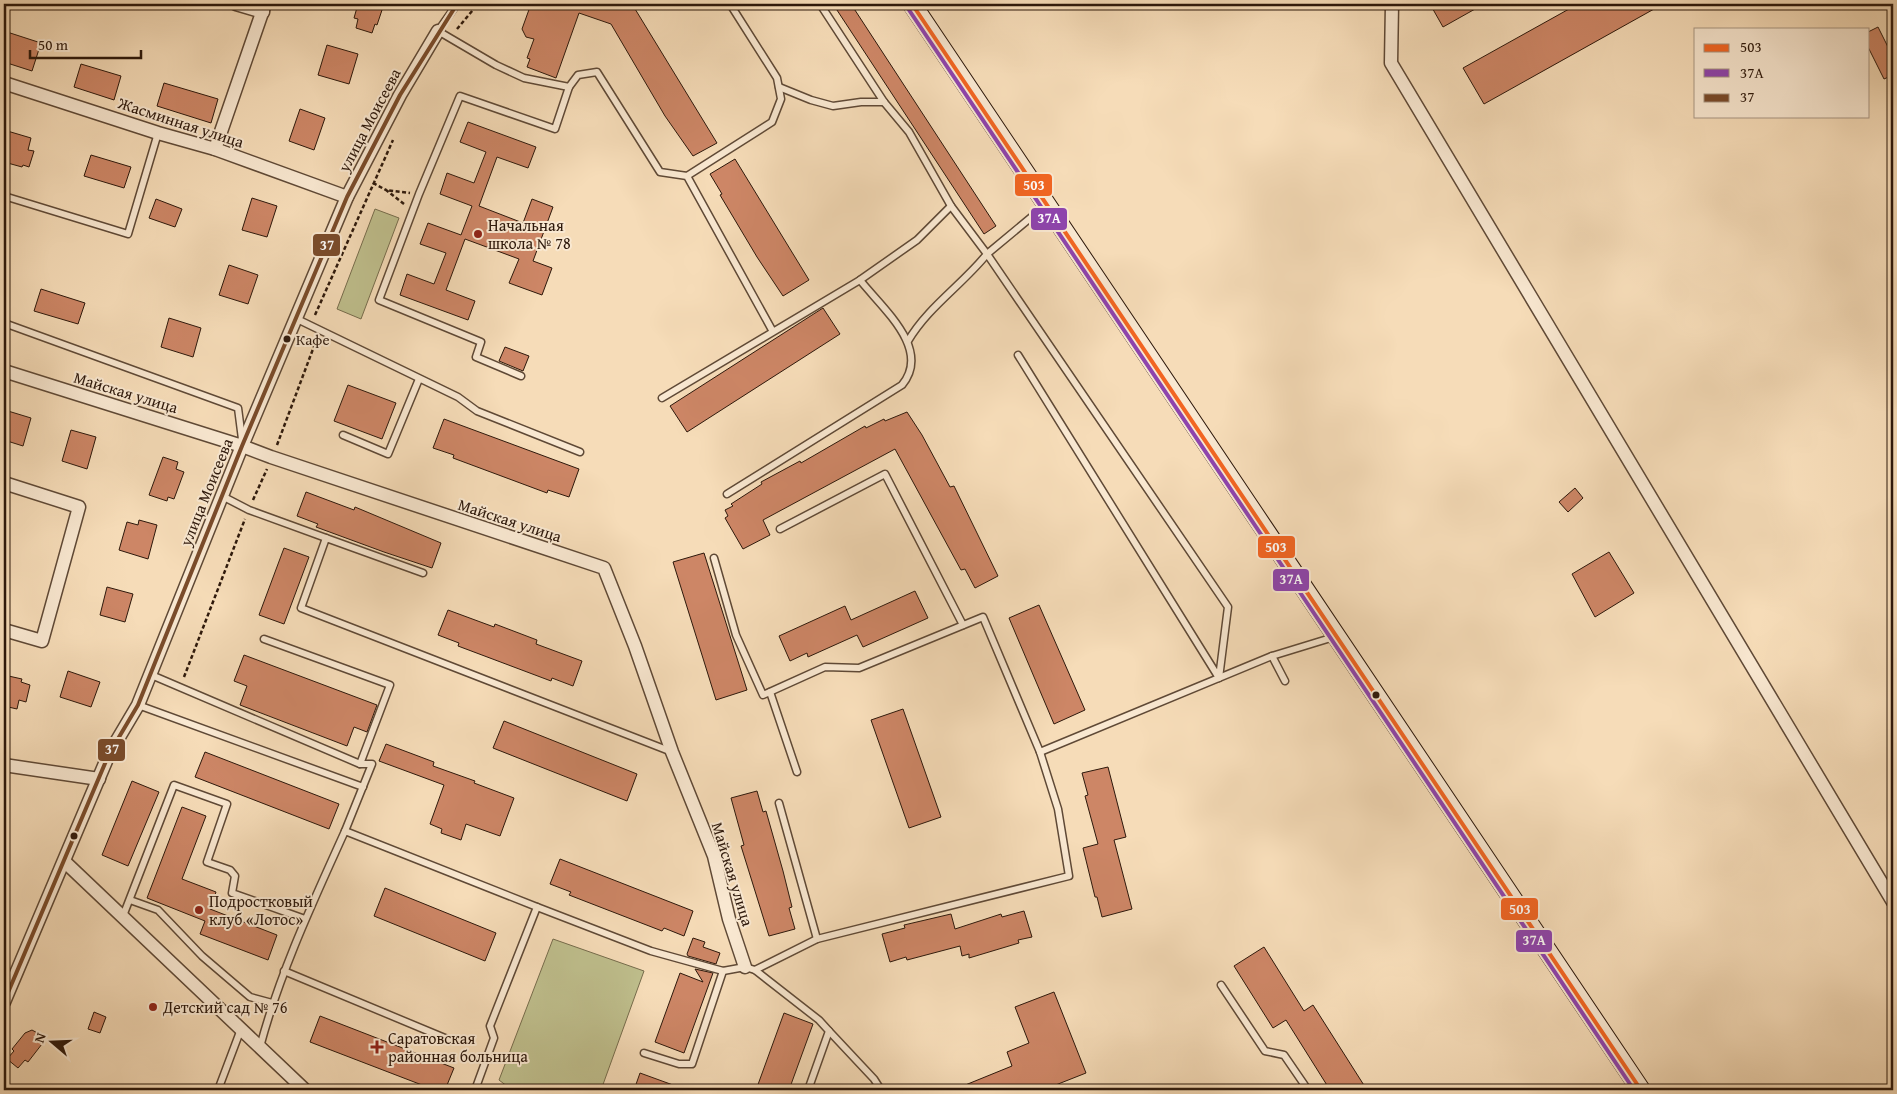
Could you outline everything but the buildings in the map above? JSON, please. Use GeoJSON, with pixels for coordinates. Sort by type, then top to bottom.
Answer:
{"type":"FeatureCollection","features":[{"type":"Feature","properties":{"kind":"main road"},"geometry":{"type":"LineString","coordinates":[[912,4],[1641,1090]]}},
{"type":"Feature","properties":{"kind":"street"},"geometry":{"type":"LineString","coordinates":[[215,149],[264,8],[236,4]]}},
{"type":"Feature","properties":{"kind":"street"},"geometry":{"type":"LineString","coordinates":[[1392,4],[1391,62],[1893,902]]}},
{"type":"Feature","properties":{"kind":"street","name":"улица Моисеева"},"geometry":{"type":"LineString","coordinates":[[4,1002],[65,862],[109,754],[138,705],[242,446],[347,197],[400,95],[438,31]]}},
{"type":"Feature","properties":{"kind":"street","name":"Жасминная улица"},"geometry":{"type":"LineString","coordinates":[[4,82],[158,133],[215,149],[347,197]]}},
{"type":"Feature","properties":{"kind":"street","name":"Майская улица"},"geometry":{"type":"LineString","coordinates":[[4,371],[242,446],[271,458],[604,568],[672,752],[714,856],[729,919],[750,968]]}},
{"type":"Feature","properties":{"kind":"street"},"geometry":{"type":"LineString","coordinates":[[4,483],[79,507],[42,640],[4,630]]}},
{"type":"Feature","properties":{"kind":"street"},"geometry":{"type":"LineString","coordinates":[[4,765],[99,779]]}},
{"type":"Feature","properties":{"kind":"street"},"geometry":{"type":"LineString","coordinates":[[65,862],[305,1090]]}},
{"type":"Feature","properties":{"kind":"lane","name":"улица Моисеева"},"geometry":{"type":"LineString","coordinates":[[438,31],[457,4]]}},
{"type":"Feature","properties":{"kind":"lane"},"geometry":{"type":"LineString","coordinates":[[521,376],[476,357],[481,342],[379,300],[419,194],[460,96],[555,129],[569,87],[578,75],[597,72],[660,172],[687,176],[772,122],[781,99],[777,78],[730,4]]}},
{"type":"Feature","properties":{"kind":"lane"},"geometry":{"type":"LineString","coordinates":[[820,4],[884,102],[909,132],[951,206],[987,254],[1228,607],[1219,678]]}},
{"type":"Feature","properties":{"kind":"lane"},"geometry":{"type":"LineString","coordinates":[[438,31],[496,65],[524,78],[569,87]]}},
{"type":"Feature","properties":{"kind":"lane"},"geometry":{"type":"LineString","coordinates":[[779,87],[811,100],[833,106],[861,102],[884,102]]}},
{"type":"Feature","properties":{"kind":"lane"},"geometry":{"type":"LineString","coordinates":[[4,196],[128,234],[158,133]]}},
{"type":"Feature","properties":{"kind":"lane"},"geometry":{"type":"LineString","coordinates":[[687,176],[772,330]]}},
{"type":"Feature","properties":{"kind":"lane"},"geometry":{"type":"LineString","coordinates":[[908,341],[918,324],[972,272],[987,254],[1046,204]]}},
{"type":"Feature","properties":{"kind":"lane"},"geometry":{"type":"LineString","coordinates":[[662,398],[772,330],[860,280],[917,240],[951,206]]}},
{"type":"Feature","properties":{"kind":"lane"},"geometry":{"type":"LineString","coordinates":[[727,494],[902,385],[910,375],[913,363],[908,341],[860,280]]}},
{"type":"Feature","properties":{"kind":"lane"},"geometry":{"type":"LineString","coordinates":[[297,319],[458,397],[477,411],[580,452]]}},
{"type":"Feature","properties":{"kind":"lane"},"geometry":{"type":"LineString","coordinates":[[4,324],[238,408],[242,446]]}},
{"type":"Feature","properties":{"kind":"lane"},"geometry":{"type":"LineString","coordinates":[[1018,355],[1219,678]]}},
{"type":"Feature","properties":{"kind":"lane"},"geometry":{"type":"LineString","coordinates":[[343,435],[388,454],[419,378]]}},
{"type":"Feature","properties":{"kind":"lane"},"geometry":{"type":"LineString","coordinates":[[780,529],[885,474],[963,625]]}},
{"type":"Feature","properties":{"kind":"lane"},"geometry":{"type":"LineString","coordinates":[[222,496],[249,510],[423,573]]}},
{"type":"Feature","properties":{"kind":"lane"},"geometry":{"type":"LineString","coordinates":[[326,538],[301,608],[672,752]]}},
{"type":"Feature","properties":{"kind":"lane"},"geometry":{"type":"LineString","coordinates":[[345,831],[651,951],[722,971],[750,968],[817,939],[1069,876],[1058,809],[1040,752],[983,617],[859,668],[824,667],[763,695],[736,635],[714,558]]}},
{"type":"Feature","properties":{"kind":"lane"},"geometry":{"type":"LineString","coordinates":[[1040,752],[1272,656],[1338,636]]}},
{"type":"Feature","properties":{"kind":"lane"},"geometry":{"type":"LineString","coordinates":[[264,639],[390,685],[360,764]]}},
{"type":"Feature","properties":{"kind":"lane"},"geometry":{"type":"LineString","coordinates":[[1272,656],[1285,681]]}},
{"type":"Feature","properties":{"kind":"lane"},"geometry":{"type":"LineString","coordinates":[[149,674],[360,764],[372,764],[284,971],[272,1003],[260,1047]]}},
{"type":"Feature","properties":{"kind":"lane"},"geometry":{"type":"LineString","coordinates":[[770,692],[797,772]]}},
{"type":"Feature","properties":{"kind":"lane"},"geometry":{"type":"LineString","coordinates":[[138,705],[363,787]]}},
{"type":"Feature","properties":{"kind":"lane"},"geometry":{"type":"LineString","coordinates":[[123,916],[174,785],[227,804],[207,862],[230,870],[235,876],[232,893],[305,919]]}},
{"type":"Feature","properties":{"kind":"lane"},"geometry":{"type":"LineString","coordinates":[[779,803],[817,939]]}},
{"type":"Feature","properties":{"kind":"lane"},"geometry":{"type":"LineString","coordinates":[[130,900],[158,910],[202,956],[250,997],[272,1003]]}},
{"type":"Feature","properties":{"kind":"lane"},"geometry":{"type":"LineString","coordinates":[[474,1090],[494,1038],[490,1026],[538,907]]}},
{"type":"Feature","properties":{"kind":"lane"},"geometry":{"type":"LineString","coordinates":[[750,968],[820,1020],[881,1090]]}},
{"type":"Feature","properties":{"kind":"lane"},"geometry":{"type":"LineString","coordinates":[[284,971],[452,1041]]}},
{"type":"Feature","properties":{"kind":"lane"},"geometry":{"type":"LineString","coordinates":[[644,1053],[679,1064],[692,1064],[722,971]]}},
{"type":"Feature","properties":{"kind":"lane"},"geometry":{"type":"LineString","coordinates":[[1222,985],[1265,1051],[1284,1055],[1308,1090]]}},
{"type":"Feature","properties":{"kind":"lane"},"geometry":{"type":"LineString","coordinates":[[218,1090],[241,1029]]}},
{"type":"Feature","properties":{"kind":"lane"},"geometry":{"type":"LineString","coordinates":[[808,1090],[829,1031]]}},
{"type":"Feature","properties":{"kind":"path"},"geometry":{"type":"LineString","coordinates":[[466,18],[478,4]]}},
{"type":"Feature","properties":{"kind":"path"},"geometry":{"type":"LineString","coordinates":[[315,314],[394,139]]}},
{"type":"Feature","properties":{"kind":"path"},"geometry":{"type":"LineString","coordinates":[[373,184],[386,190],[413,212]]}},
{"type":"Feature","properties":{"kind":"path"},"geometry":{"type":"LineString","coordinates":[[386,190],[419,194]]}},
{"type":"Feature","properties":{"kind":"green space"},"geometry":{"type":"Polygon","coordinates":[[[375,209],[399,218],[361,319],[337,309],[375,209]]]}},
{"type":"Feature","properties":{"kind":"green space"},"geometry":{"type":"Polygon","coordinates":[[[553,939],[644,971],[601,1090],[512,1090],[499,1080],[553,939]]]}},
{"type":"Feature","properties":{"kind":"transit line","name":"37"},"geometry":{"type":"LineString","coordinates":[[4,1002],[109,754],[138,705],[242,446],[347,197],[400,95],[457,4]]}},
{"type":"Feature","properties":{"kind":"transit line","name":"503"},"geometry":{"type":"LineString","coordinates":[[912,4],[1641,1090]]}},
{"type":"Feature","properties":{"kind":"transit line","name":"37А"},"geometry":{"type":"LineString","coordinates":[[907,7],[1634,1090]]}},
{"type":"Feature","properties":{"kind":"place","name":"Начальная школа № 78"},"geometry":{"type":"Point","coordinates":[478,234]}},
{"type":"Feature","properties":{"kind":"place","name":"Кафе"},"geometry":{"type":"Point","coordinates":[287,339]}},
{"type":"Feature","properties":{"kind":"place","name":"Подростковый клуб «Лотос»"},"geometry":{"type":"Point","coordinates":[199,910]}},
{"type":"Feature","properties":{"kind":"place","name":"Детский сад № 76"},"geometry":{"type":"Point","coordinates":[153,1007]}},
{"type":"Feature","properties":{"kind":"place","name":"Саратовская районная больница"},"geometry":{"type":"Point","coordinates":[377,1047]}}]}
